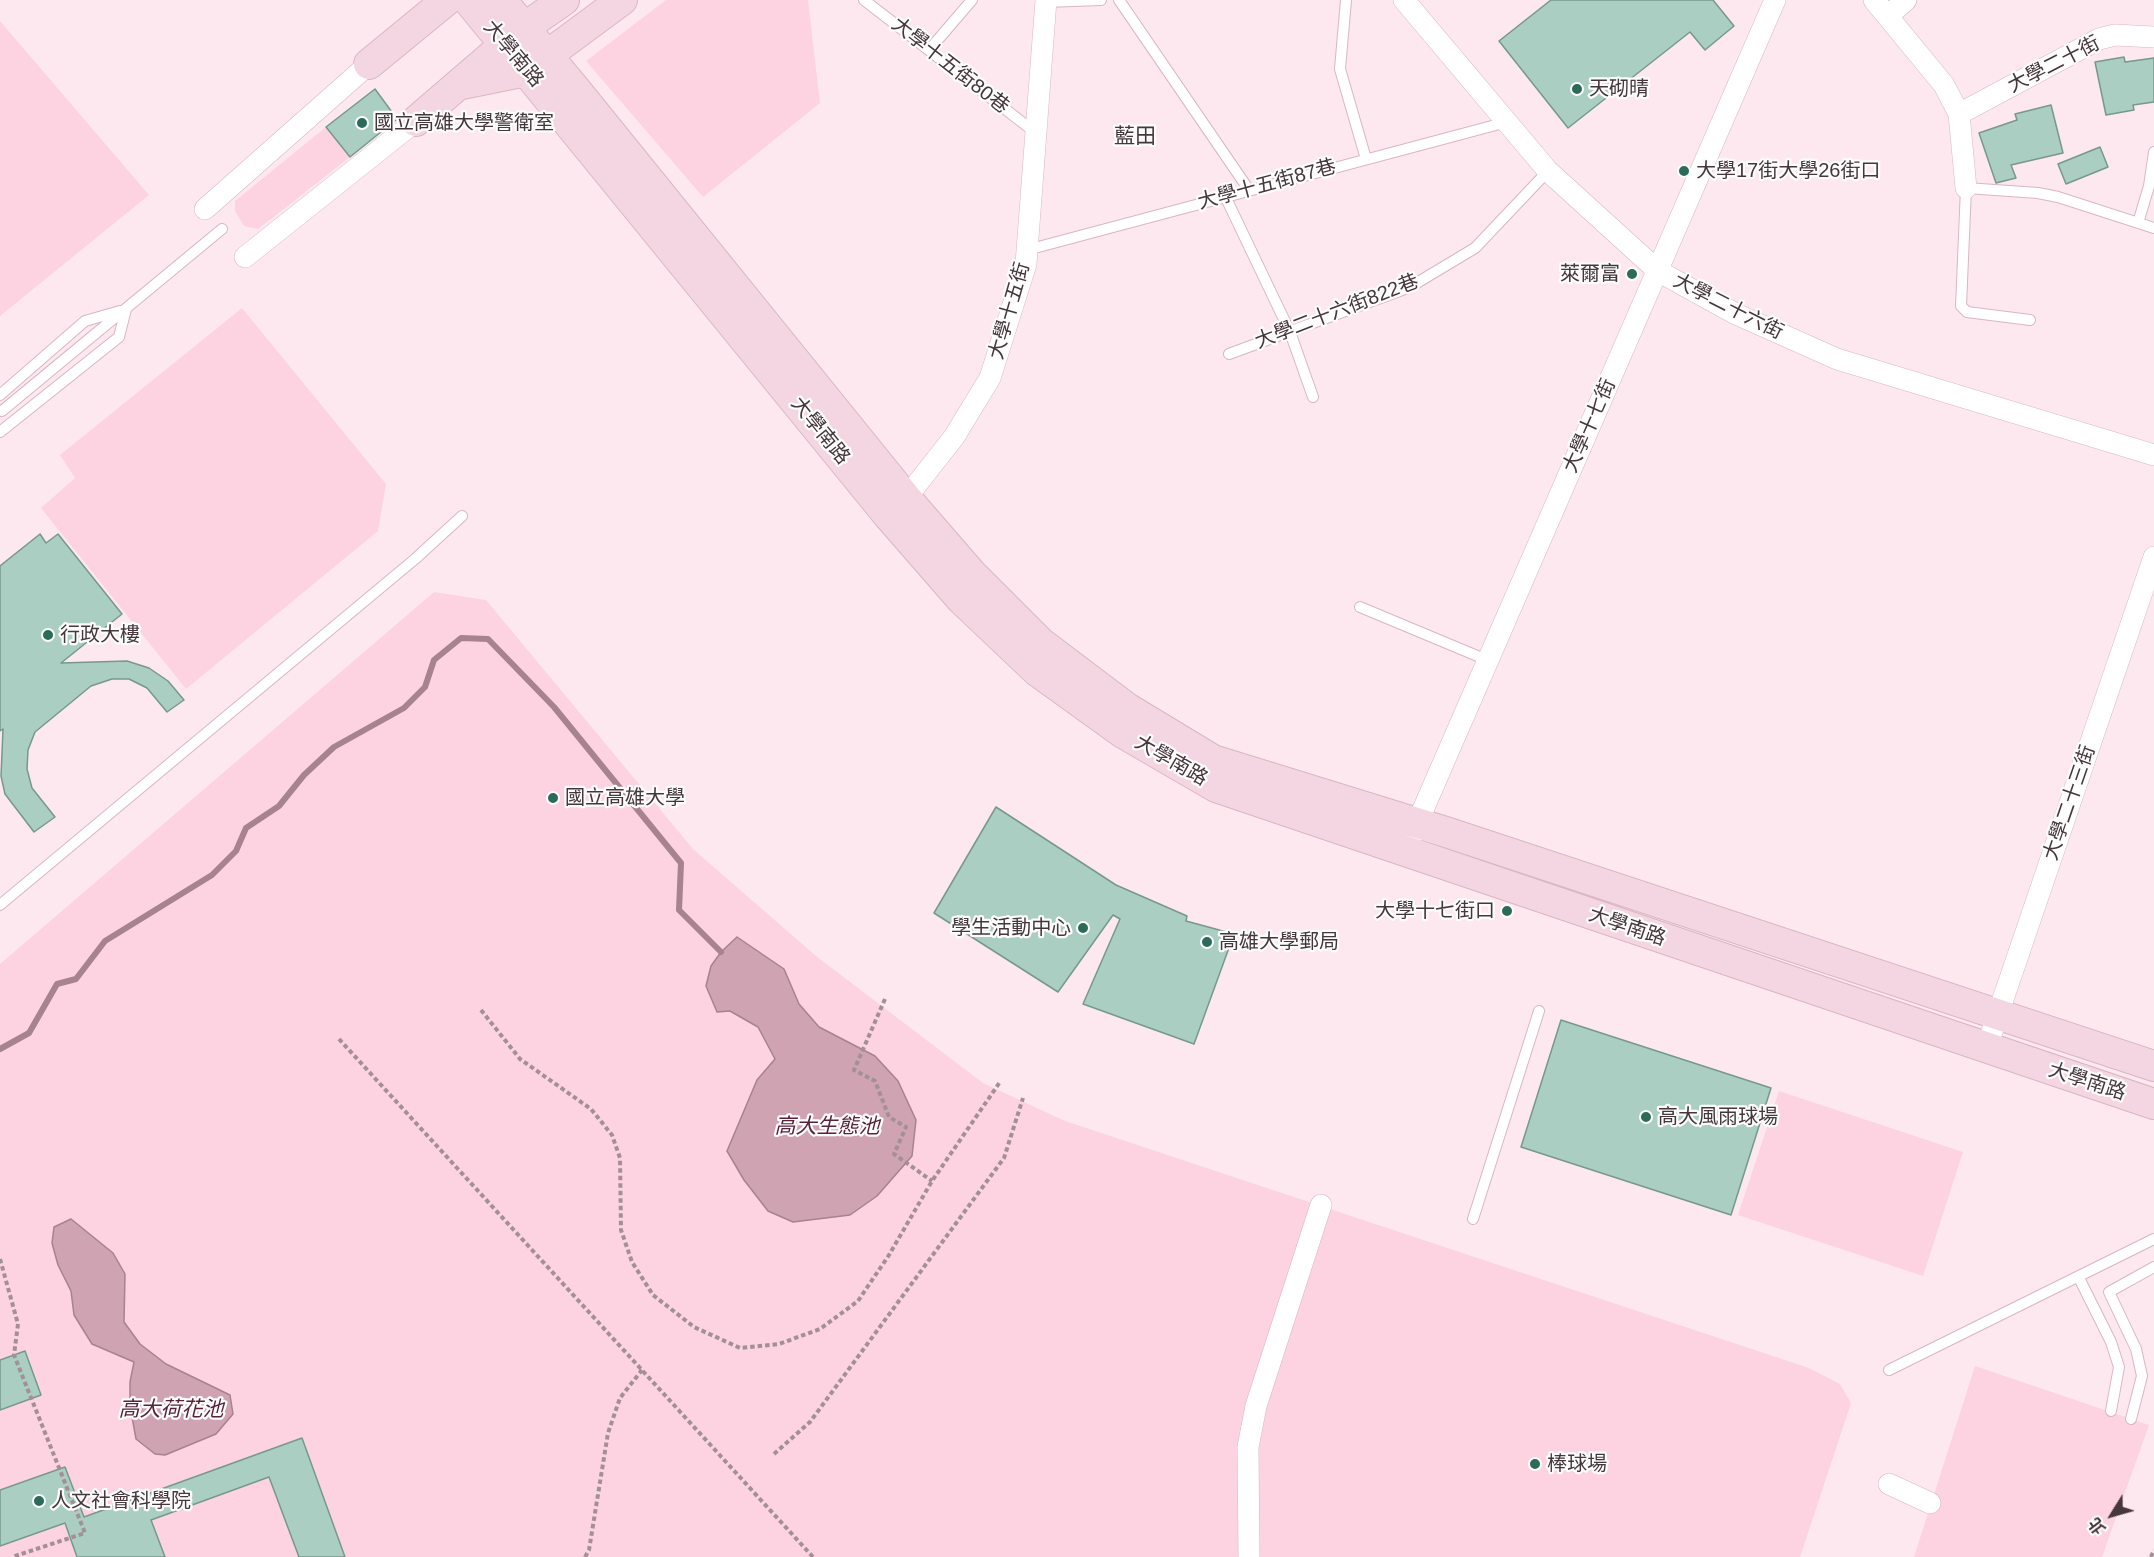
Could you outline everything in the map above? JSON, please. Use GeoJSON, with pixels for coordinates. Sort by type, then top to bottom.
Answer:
{"type":"FeatureCollection","features":[{"type":"Feature","properties":{"kind":"street"},"geometry":{"type":"LineString","coordinates":[[205,209],[369,64],[421,12],[447,0]]}},
{"type":"Feature","properties":{"kind":"street","name":"大學南路"},"geometry":{"type":"LineString","coordinates":[[468,0],[515,37],[896,506],[961,598],[1037,671],[1123,733],[1216,787],[2154,1104]]}},
{"type":"Feature","properties":{"kind":"street","name":"大學南路"},"geometry":{"type":"LineString","coordinates":[[501,0],[515,37]]}},
{"type":"Feature","properties":{"kind":"street"},"geometry":{"type":"LineString","coordinates":[[245,257],[462,84],[515,37],[564,0]]}},
{"type":"Feature","properties":{"kind":"street"},"geometry":{"type":"LineString","coordinates":[[462,84],[537,64],[622,0]]}},
{"type":"Feature","properties":{"kind":"street","name":"大學二十六街"},"geometry":{"type":"LineString","coordinates":[[1404,0],[1548,171],[1658,271],[1736,314],[1837,359],[2154,455]]}},
{"type":"Feature","properties":{"kind":"street","name":"大學十七街"},"geometry":{"type":"LineString","coordinates":[[1405,852],[1775,0]]}},
{"type":"Feature","properties":{"kind":"street"},"geometry":{"type":"LineString","coordinates":[[1874,0],[1944,85],[1959,114],[1966,188]]}},
{"type":"Feature","properties":{"kind":"street"},"geometry":{"type":"LineString","coordinates":[[1888,16],[1906,0]]}},
{"type":"Feature","properties":{"kind":"street","name":"大學十五街"},"geometry":{"type":"LineString","coordinates":[[896,506],[954,437],[990,378],[1026,264],[1046,1]]}},
{"type":"Feature","properties":{"kind":"street","name":"大學二十街"},"geometry":{"type":"LineString","coordinates":[[1959,114],[2099,39],[2115,35],[2154,36]]}},
{"type":"Feature","properties":{"kind":"street","name":"大學南路"},"geometry":{"type":"LineString","coordinates":[[896,506],[971,573],[1041,643],[1127,708],[1213,760],[1417,823],[2154,1066]]}},
{"type":"Feature","properties":{"kind":"street","name":"大學二十三街"},"geometry":{"type":"LineString","coordinates":[[1986,1049],[2154,557]]}},
{"type":"Feature","properties":{"kind":"street"},"geometry":{"type":"LineString","coordinates":[[1249,1557],[1248,1447],[1256,1406],[1321,1205]]}},
{"type":"Feature","properties":{"kind":"street"},"geometry":{"type":"LineString","coordinates":[[1889,1484],[1930,1503]]}},
{"type":"Feature","properties":{"kind":"lane","name":"大學十五街80巷"},"geometry":{"type":"LineString","coordinates":[[864,0],[1036,133]]}},
{"type":"Feature","properties":{"kind":"lane"},"geometry":{"type":"LineString","coordinates":[[929,50],[972,0]]}},
{"type":"Feature","properties":{"kind":"lane"},"geometry":{"type":"LineString","coordinates":[[1046,1],[1101,0]]}},
{"type":"Feature","properties":{"kind":"lane"},"geometry":{"type":"LineString","coordinates":[[1119,0],[1249,190]]}},
{"type":"Feature","properties":{"kind":"lane"},"geometry":{"type":"LineString","coordinates":[[1346,0],[1340,69],[1366,159]]}},
{"type":"Feature","properties":{"kind":"lane","name":"大學十五街87巷"},"geometry":{"type":"LineString","coordinates":[[1027,250],[1507,122]]}},
{"type":"Feature","properties":{"kind":"lane"},"geometry":{"type":"LineString","coordinates":[[2138,223],[2149,186],[2154,152]]}},
{"type":"Feature","properties":{"kind":"lane","name":"大學二十六街822巷"},"geometry":{"type":"LineString","coordinates":[[1229,354],[1410,287],[1475,248],[1548,171]]}},
{"type":"Feature","properties":{"kind":"lane"},"geometry":{"type":"LineString","coordinates":[[2030,320],[1967,312],[1961,306],[1966,188],[2048,195],[2154,228]]}},
{"type":"Feature","properties":{"kind":"lane"},"geometry":{"type":"LineString","coordinates":[[1225,196],[1290,332],[1313,397]]}},
{"type":"Feature","properties":{"kind":"lane"},"geometry":{"type":"LineString","coordinates":[[3,411],[222,229]]}},
{"type":"Feature","properties":{"kind":"lane"},"geometry":{"type":"LineString","coordinates":[[0,394],[85,321],[126,309]]}},
{"type":"Feature","properties":{"kind":"lane"},"geometry":{"type":"LineString","coordinates":[[0,432],[119,337],[126,309]]}},
{"type":"Feature","properties":{"kind":"lane"},"geometry":{"type":"LineString","coordinates":[[0,905],[415,559],[462,516]]}},
{"type":"Feature","properties":{"kind":"lane"},"geometry":{"type":"LineString","coordinates":[[1360,607],[1487,660]]}},
{"type":"Feature","properties":{"kind":"lane"},"geometry":{"type":"LineString","coordinates":[[1473,1219],[1539,1011]]}},
{"type":"Feature","properties":{"kind":"lane"},"geometry":{"type":"LineString","coordinates":[[1890,1370],[2154,1239]]}},
{"type":"Feature","properties":{"kind":"lane"},"geometry":{"type":"LineString","coordinates":[[2131,1419],[2142,1376],[2136,1349],[2109,1292],[2154,1267]]}},
{"type":"Feature","properties":{"kind":"lane"},"geometry":{"type":"LineString","coordinates":[[2079,1278],[2111,1342],[2119,1367],[2110,1411]]}},
{"type":"Feature","properties":{"kind":"path"},"geometry":{"type":"LineString","coordinates":[[885,999],[854,1070],[875,1081],[890,1117],[906,1127],[894,1154],[932,1181]]}},
{"type":"Feature","properties":{"kind":"path"},"geometry":{"type":"LineString","coordinates":[[482,1010],[520,1059],[591,1109],[612,1135],[620,1158],[621,1230],[632,1262],[653,1295],[694,1327],[740,1348],[779,1344],[820,1329],[858,1301],[889,1255],[932,1181],[1000,1082]]}},
{"type":"Feature","properties":{"kind":"path"},"geometry":{"type":"LineString","coordinates":[[339,1039],[813,1557]]}},
{"type":"Feature","properties":{"kind":"path"},"geometry":{"type":"LineString","coordinates":[[774,1454],[810,1422],[1004,1158],[1023,1098]]}},
{"type":"Feature","properties":{"kind":"path"},"geometry":{"type":"LineString","coordinates":[[0,1259],[18,1324],[15,1355],[85,1533],[12,1557]]}},
{"type":"Feature","properties":{"kind":"path"},"geometry":{"type":"LineString","coordinates":[[585,1557],[589,1550],[608,1433],[620,1398],[642,1370]]}},
{"type":"Feature","properties":{"kind":"path"},"geometry":{"type":"LineString","coordinates":[[2151,1557],[2154,1551]]}},
{"type":"Feature","properties":{"kind":"shaded area"},"geometry":{"type":"Polygon","coordinates":[[[666,0],[808,0],[820,103],[703,197],[586,61],[666,0]]]}},
{"type":"Feature","properties":{"kind":"shaded area"},"geometry":{"type":"Polygon","coordinates":[[[0,21],[149,195],[0,316],[0,21]]]}},
{"type":"Feature","properties":{"kind":"shaded area"},"geometry":{"type":"Polygon","coordinates":[[[326,127],[350,157],[258,229],[244,226],[235,211],[235,201],[326,127]]]}},
{"type":"Feature","properties":{"kind":"shaded area"},"geometry":{"type":"Polygon","coordinates":[[[242,308],[386,484],[378,531],[186,689],[41,508],[75,478],[60,455],[242,308]]]}},
{"type":"Feature","properties":{"kind":"shaded area"},"geometry":{"type":"Polygon","coordinates":[[[434,592],[486,600],[693,849],[816,956],[983,1083],[1065,1121],[1809,1368],[1840,1384],[1851,1403],[1800,1557],[0,1557],[0,964],[434,592]]]}},
{"type":"Feature","properties":{"kind":"shaded area"},"geometry":{"type":"Polygon","coordinates":[[[1779,1091],[1963,1152],[1923,1276],[1738,1215],[1779,1091]]]}},
{"type":"Feature","properties":{"kind":"shaded area"},"geometry":{"type":"Polygon","coordinates":[[[1975,1366],[2149,1425],[2102,1557],[1914,1557],[1975,1366]]]}},
{"type":"Feature","properties":{"kind":"water","name":"高大生態池"},"geometry":{"type":"Polygon","coordinates":[[[737,937],[784,969],[799,1004],[819,1027],[875,1056],[898,1081],[916,1120],[912,1156],[877,1196],[850,1215],[793,1222],[768,1211],[744,1180],[727,1151],[757,1080],[775,1059],[758,1027],[730,1011],[717,1012],[706,986],[711,966],[721,952],[737,937]]]}},
{"type":"Feature","properties":{"kind":"water","name":"高大荷花池"},"geometry":{"type":"Polygon","coordinates":[[[71,1219],[113,1253],[125,1274],[124,1322],[140,1344],[166,1364],[230,1395],[233,1414],[216,1434],[165,1455],[155,1454],[136,1439],[130,1406],[130,1382],[134,1362],[92,1344],[74,1315],[71,1291],[58,1265],[52,1243],[54,1227],[71,1219]]]}},
{"type":"Feature","properties":{"kind":"building","name":"天砌晴"},"geometry":{"type":"Polygon","coordinates":[[[1551,0],[1713,0],[1734,26],[1705,50],[1690,32],[1568,128],[1499,41],[1551,0]]]}},
{"type":"Feature","properties":{"kind":"building"},"geometry":{"type":"Polygon","coordinates":[[[2124,57],[2125,62],[2154,58],[2154,102],[2133,105],[2134,110],[2106,115],[2095,62],[2124,57]]]}},
{"type":"Feature","properties":{"kind":"building","name":"國立高雄大學警衛室"},"geometry":{"type":"Polygon","coordinates":[[[375,89],[397,119],[350,157],[326,127],[375,89]]]}},
{"type":"Feature","properties":{"kind":"building"},"geometry":{"type":"Polygon","coordinates":[[[2051,105],[2063,153],[2011,165],[2016,178],[1996,183],[1979,133],[2017,120],[2015,114],[2051,105]]]}},
{"type":"Feature","properties":{"kind":"building"},"geometry":{"type":"Polygon","coordinates":[[[2100,147],[2108,167],[2066,184],[2058,164],[2100,147]]]}},
{"type":"Feature","properties":{"kind":"building","name":"行政大樓"},"geometry":{"type":"Polygon","coordinates":[[[40,534],[46,543],[58,534],[122,614],[61,663],[127,661],[149,668],[168,681],[184,700],[167,712],[147,688],[129,679],[112,679],[91,686],[35,732],[28,750],[27,769],[32,788],[55,817],[34,832],[5,794],[1,776],[3,729],[0,731],[0,566],[40,534]]]}},
{"type":"Feature","properties":{"kind":"building","name":"學生活動中心"},"geometry":{"type":"Polygon","coordinates":[[[996,807],[1116,885],[1187,916],[1186,921],[1234,934],[1194,1044],[1083,1004],[1120,919],[1113,915],[1058,992],[934,913],[996,807]]]}},
{"type":"Feature","properties":{"kind":"building","name":"高大風雨球場"},"geometry":{"type":"Polygon","coordinates":[[[1561,1020],[1771,1088],[1731,1215],[1521,1147],[1561,1020]]]}},
{"type":"Feature","properties":{"kind":"building"},"geometry":{"type":"Polygon","coordinates":[[[25,1351],[41,1395],[0,1410],[0,1360],[25,1351]]]}},
{"type":"Feature","properties":{"kind":"building","name":"人文社會科學院"},"geometry":{"type":"Polygon","coordinates":[[[302,1438],[345,1557],[299,1557],[269,1477],[151,1520],[165,1557],[77,1557],[65,1523],[0,1546],[0,1490],[65,1467],[84,1517],[302,1438]]]}},
{"type":"Feature","properties":{"kind":"waterway"},"geometry":{"type":"LineString","coordinates":[[0,1049],[29,1033],[57,984],[76,979],[105,941],[212,875],[236,851],[246,828],[279,806],[304,775],[334,747],[404,708],[425,687],[434,660],[461,638],[488,639],[554,707],[681,863],[679,910],[721,952]]}},
{"type":"Feature","properties":{"kind":"place","name":"天砌晴"},"geometry":{"type":"Point","coordinates":[1577,89]}},
{"type":"Feature","properties":{"kind":"place","name":"國立高雄大學警衛室"},"geometry":{"type":"Point","coordinates":[362,123]}},
{"type":"Feature","properties":{"kind":"place","name":"大學17街大學26街口"},"geometry":{"type":"Point","coordinates":[1684,171]}},
{"type":"Feature","properties":{"kind":"place","name":"萊爾富"},"geometry":{"type":"Point","coordinates":[1632,274]}},
{"type":"Feature","properties":{"kind":"place","name":"行政大樓"},"geometry":{"type":"Point","coordinates":[48,635]}},
{"type":"Feature","properties":{"kind":"place","name":"國立高雄大學"},"geometry":{"type":"Point","coordinates":[553,798]}},
{"type":"Feature","properties":{"kind":"place","name":"大學十七街口"},"geometry":{"type":"Point","coordinates":[1507,911]}},
{"type":"Feature","properties":{"kind":"place","name":"學生活動中心"},"geometry":{"type":"Point","coordinates":[1083,928]}},
{"type":"Feature","properties":{"kind":"place","name":"高雄大學郵局"},"geometry":{"type":"Point","coordinates":[1207,942]}},
{"type":"Feature","properties":{"kind":"place","name":"高大風雨球場"},"geometry":{"type":"Point","coordinates":[1646,1117]}},
{"type":"Feature","properties":{"kind":"place","name":"棒球場"},"geometry":{"type":"Point","coordinates":[1535,1464]}},
{"type":"Feature","properties":{"kind":"place","name":"人文社會科學院"},"geometry":{"type":"Point","coordinates":[39,1501]}},
{"type":"Feature","properties":{"kind":"district","name":"藍田"},"geometry":{"type":"Point","coordinates":[1135,137]}}]}
